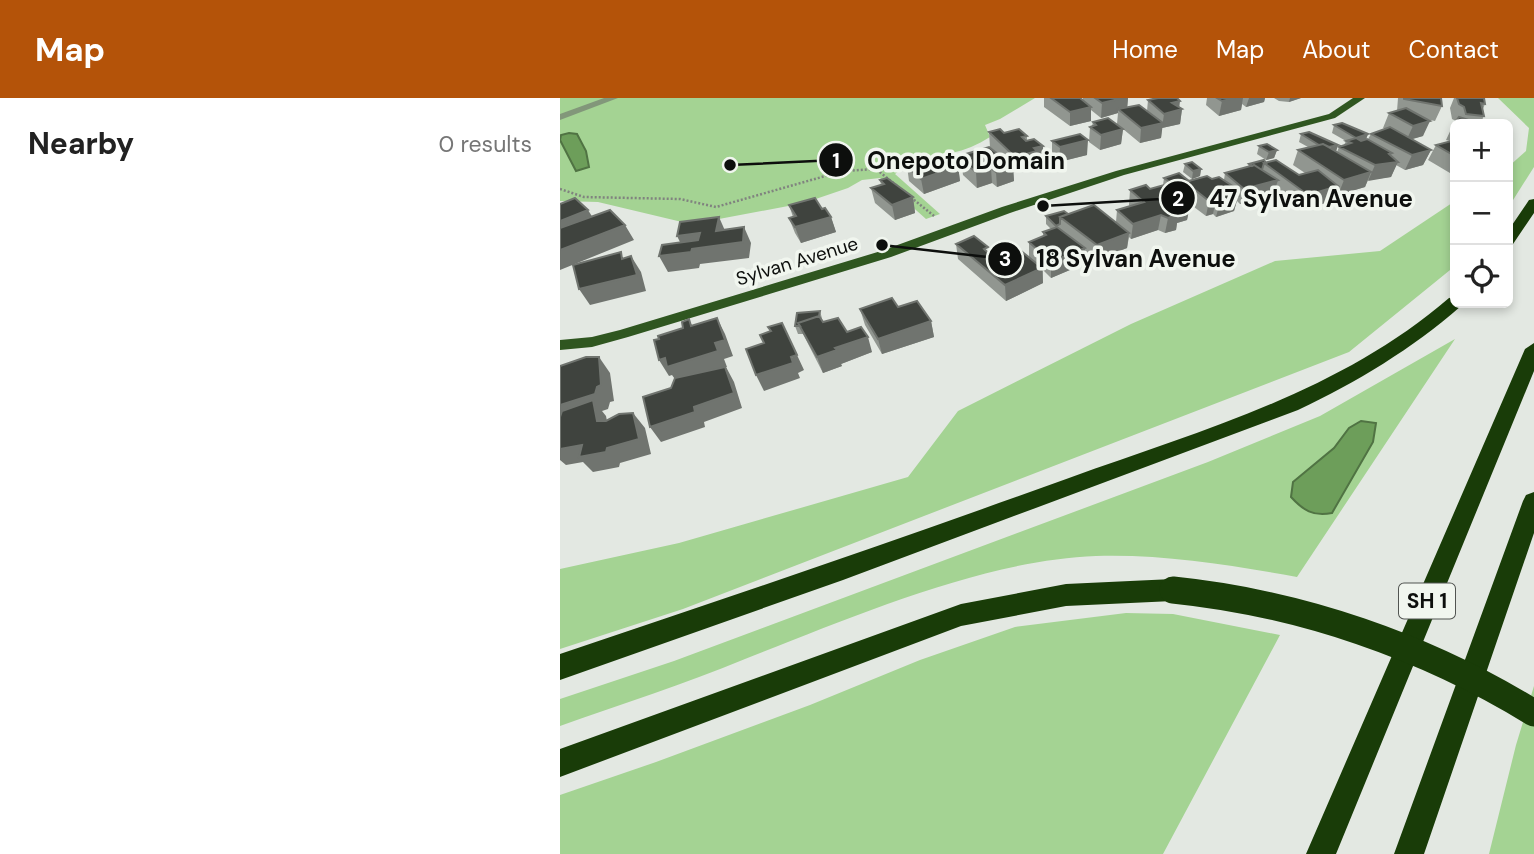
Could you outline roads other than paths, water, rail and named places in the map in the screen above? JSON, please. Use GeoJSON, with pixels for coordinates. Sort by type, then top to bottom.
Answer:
{"type":"FeatureCollection","features":[{"type":"Feature","properties":{"kind":"highway"},"geometry":{"type":"LineString","coordinates":[[1513,234],[1534,203]]}},
{"type":"Feature","properties":{"kind":"highway"},"geometry":{"type":"LineString","coordinates":[[560,667],[843,570],[1292,405],[1357,374],[1409,340],[1450,306]]}},
{"type":"Feature","properties":{"kind":"highway","name":"SH 1"},"geometry":{"type":"LineString","coordinates":[[1321,854],[1534,349]]}},
{"type":"Feature","properties":{"kind":"highway"},"geometry":{"type":"LineString","coordinates":[[1409,854],[1534,501]]}},
{"type":"Feature","properties":{"kind":"highway"},"geometry":{"type":"LineString","coordinates":[[560,763],[961,615],[1015,600],[1067,592],[1173,590],[1250,601],[1345,624],[1392,642],[1487,686],[1534,713]]}},
{"type":"Feature","properties":{"kind":"main road","name":"Sylvan Avenue"},"geometry":{"type":"LineString","coordinates":[[560,345],[592,342],[623,334],[886,254],[1094,181],[1332,116],[1360,98]]}},
{"type":"Feature","properties":{"kind":"lane"},"geometry":{"type":"LineString","coordinates":[[560,117],[613,98]]}},
{"type":"Feature","properties":{"kind":"place","name":"Onepoto Domain"},"geometry":{"type":"Point","coordinates":[730,165]}},
{"type":"Feature","properties":{"kind":"place","name":"47 Sylvan Avenue"},"geometry":{"type":"Point","coordinates":[1043,206]}},
{"type":"Feature","properties":{"kind":"place","name":"18 Sylvan Avenue"},"geometry":{"type":"Point","coordinates":[882,245]}}]}
